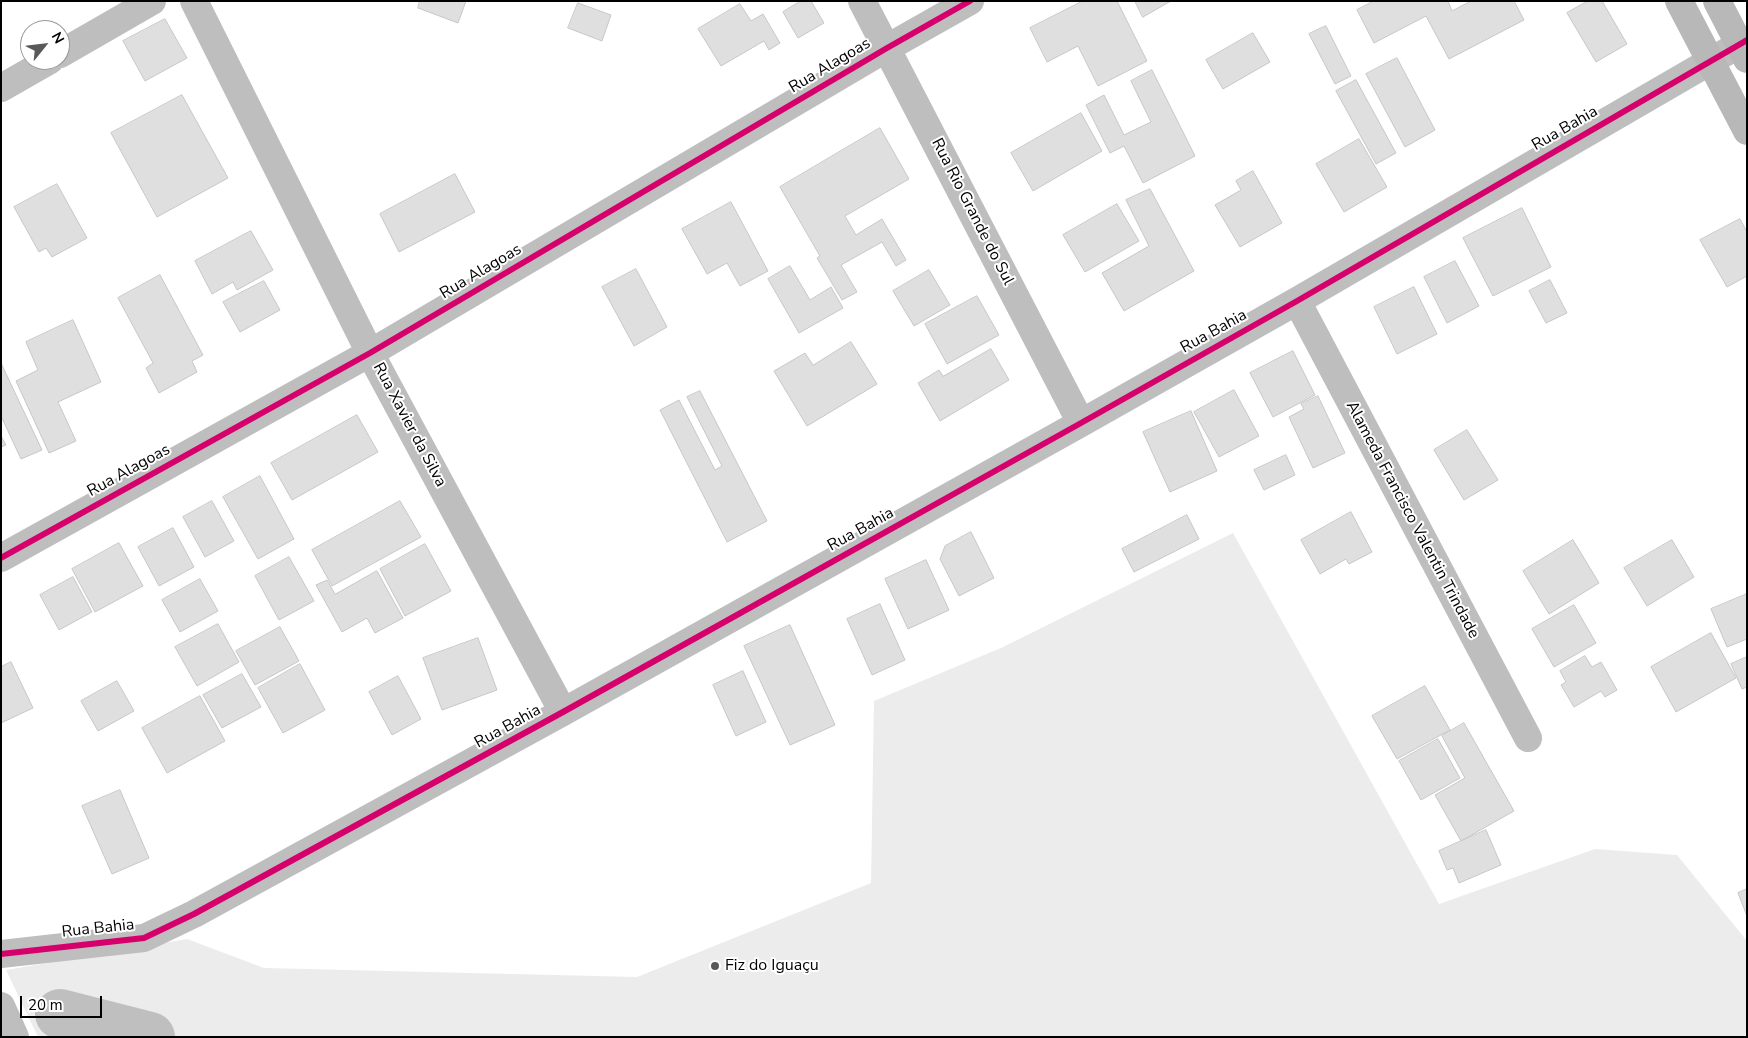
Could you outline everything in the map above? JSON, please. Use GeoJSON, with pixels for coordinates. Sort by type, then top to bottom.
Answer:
{"type":"FeatureCollection","features":[{"type":"Feature","properties":{"kind":"main road"},"geometry":{"type":"LineString","coordinates":[[1679,1],[1747,131]]}},
{"type":"Feature","properties":{"kind":"main road"},"geometry":{"type":"LineString","coordinates":[[1717,1],[1744,48]]}},
{"type":"Feature","properties":{"kind":"street"},"geometry":{"type":"LineString","coordinates":[[70,48],[152,1]]}},
{"type":"Feature","properties":{"kind":"street","name":"Rua Xavier da Silva"},"geometry":{"type":"LineString","coordinates":[[194,1],[370,353],[563,712]]}},
{"type":"Feature","properties":{"kind":"street","name":"Rua Rio Grande do Sul"},"geometry":{"type":"LineString","coordinates":[[862,1],[1081,423]]}},
{"type":"Feature","properties":{"kind":"street","name":"Rua Alagoas"},"geometry":{"type":"LineString","coordinates":[[1,558],[370,353],[970,1]]}},
{"type":"Feature","properties":{"kind":"street","name":"Rua Bahia"},"geometry":{"type":"LineString","coordinates":[[1,954],[144,938],[194,914],[563,712],[1081,423],[1296,301],[1709,60],[1744,48]]}},
{"type":"Feature","properties":{"kind":"street"},"geometry":{"type":"LineString","coordinates":[[1,88],[32,70]]}},
{"type":"Feature","properties":{"kind":"street","name":"Alameda Francisco Valentin Trindade"},"geometry":{"type":"LineString","coordinates":[[1296,301],[1528,738]]}},
{"type":"Feature","properties":{"kind":"street"},"geometry":{"type":"LineString","coordinates":[[1,1006],[15,1037]]}},
{"type":"Feature","properties":{"kind":"shaded area"},"geometry":{"type":"Polygon","coordinates":[[[1233,533],[1439,904],[1595,849],[1677,855],[1747,941],[1747,1037],[38,1037],[6,970],[187,939],[264,968],[637,977],[871,883],[874,701],[1001,648],[1233,533]]]}},
{"type":"Feature","properties":{"kind":"building"},"geometry":{"type":"Polygon","coordinates":[[[420,1],[466,1],[458,23],[418,8],[420,1]]]}},
{"type":"Feature","properties":{"kind":"building"},"geometry":{"type":"Polygon","coordinates":[[[801,1],[811,1],[824,23],[798,38],[783,12],[801,1]]]}},
{"type":"Feature","properties":{"kind":"building"},"geometry":{"type":"Polygon","coordinates":[[[1083,1],[1117,1],[1147,61],[1098,86],[1078,46],[1047,62],[1030,28],[1083,1]]]}},
{"type":"Feature","properties":{"kind":"building"},"geometry":{"type":"Polygon","coordinates":[[[1135,1],[1171,1],[1143,17],[1135,1]]]}},
{"type":"Feature","properties":{"kind":"building"},"geometry":{"type":"Polygon","coordinates":[[[1374,1],[1448,1],[1452,11],[1471,1],[1514,1],[1524,20],[1449,59],[1426,16],[1374,43],[1357,10],[1374,1]]]}},
{"type":"Feature","properties":{"kind":"building"},"geometry":{"type":"Polygon","coordinates":[[[1588,1],[1602,1],[1627,44],[1596,62],[1567,13],[1588,1]]]}},
{"type":"Feature","properties":{"kind":"building"},"geometry":{"type":"Polygon","coordinates":[[[578,3],[611,15],[602,41],[568,28],[578,3]]]}},
{"type":"Feature","properties":{"kind":"building"},"geometry":{"type":"Polygon","coordinates":[[[740,4],[751,21],[763,14],[780,43],[769,50],[764,41],[721,66],[698,29],[740,4]]]}},
{"type":"Feature","properties":{"kind":"building"},"geometry":{"type":"Polygon","coordinates":[[[165,19],[187,58],[145,81],[123,41],[165,19]]]}},
{"type":"Feature","properties":{"kind":"building"},"geometry":{"type":"Polygon","coordinates":[[[1326,26],[1351,76],[1335,84],[1309,34],[1326,26]]]}},
{"type":"Feature","properties":{"kind":"building"},"geometry":{"type":"Polygon","coordinates":[[[1253,33],[1270,62],[1223,89],[1206,60],[1253,33]]]}},
{"type":"Feature","properties":{"kind":"building"},"geometry":{"type":"Polygon","coordinates":[[[1397,58],[1435,130],[1405,147],[1366,74],[1397,58]]]}},
{"type":"Feature","properties":{"kind":"building"},"geometry":{"type":"Polygon","coordinates":[[[1152,70],[1195,156],[1143,183],[1124,146],[1110,153],[1086,105],[1104,95],[1124,135],[1151,122],[1131,81],[1152,70]]]}},
{"type":"Feature","properties":{"kind":"building"},"geometry":{"type":"Polygon","coordinates":[[[1356,80],[1396,153],[1376,164],[1336,91],[1356,80]]]}},
{"type":"Feature","properties":{"kind":"building"},"geometry":{"type":"Polygon","coordinates":[[[182,95],[228,178],[157,217],[111,133],[182,95]]]}},
{"type":"Feature","properties":{"kind":"building"},"geometry":{"type":"Polygon","coordinates":[[[1081,113],[1102,151],[1033,191],[1011,153],[1081,113]]]}},
{"type":"Feature","properties":{"kind":"building"},"geometry":{"type":"Polygon","coordinates":[[[880,128],[909,179],[845,216],[856,235],[882,219],[906,260],[896,266],[882,242],[841,265],[857,292],[842,300],[817,258],[820,256],[780,187],[880,128]]]}},
{"type":"Feature","properties":{"kind":"building"},"geometry":{"type":"Polygon","coordinates":[[[1359,139],[1387,187],[1344,212],[1316,164],[1359,139]]]}},
{"type":"Feature","properties":{"kind":"building"},"geometry":{"type":"Polygon","coordinates":[[[1253,171],[1282,223],[1240,247],[1215,205],[1241,190],[1236,181],[1253,171]]]}},
{"type":"Feature","properties":{"kind":"building"},"geometry":{"type":"Polygon","coordinates":[[[455,174],[475,212],[399,252],[380,214],[455,174]]]}},
{"type":"Feature","properties":{"kind":"building"},"geometry":{"type":"Polygon","coordinates":[[[57,184],[87,238],[52,257],[46,248],[39,252],[14,207],[57,184]]]}},
{"type":"Feature","properties":{"kind":"building"},"geometry":{"type":"Polygon","coordinates":[[[1150,189],[1194,271],[1124,311],[1102,273],[1149,246],[1126,200],[1150,189]]]}},
{"type":"Feature","properties":{"kind":"building"},"geometry":{"type":"Polygon","coordinates":[[[731,202],[768,271],[740,286],[727,263],[707,274],[682,229],[731,202]]]}},
{"type":"Feature","properties":{"kind":"building"},"geometry":{"type":"Polygon","coordinates":[[[1117,204],[1139,241],[1085,272],[1063,235],[1117,204]]]}},
{"type":"Feature","properties":{"kind":"building"},"geometry":{"type":"Polygon","coordinates":[[[1522,208],[1551,267],[1493,296],[1463,238],[1522,208]]]}},
{"type":"Feature","properties":{"kind":"building"},"geometry":{"type":"Polygon","coordinates":[[[1740,219],[1747,232],[1747,276],[1727,287],[1700,240],[1740,219]]]}},
{"type":"Feature","properties":{"kind":"building"},"geometry":{"type":"Polygon","coordinates":[[[251,231],[273,270],[237,290],[233,282],[212,294],[195,261],[251,231]]]}},
{"type":"Feature","properties":{"kind":"building"},"geometry":{"type":"Polygon","coordinates":[[[1455,261],[1479,306],[1447,323],[1424,277],[1455,261]]]}},
{"type":"Feature","properties":{"kind":"building"},"geometry":{"type":"Polygon","coordinates":[[[790,266],[810,300],[831,287],[843,308],[799,333],[768,279],[790,266]]]}},
{"type":"Feature","properties":{"kind":"building"},"geometry":{"type":"Polygon","coordinates":[[[636,269],[667,327],[634,346],[602,287],[636,269]]]}},
{"type":"Feature","properties":{"kind":"building"},"geometry":{"type":"Polygon","coordinates":[[[929,270],[950,305],[914,326],[893,291],[929,270]]]}},
{"type":"Feature","properties":{"kind":"building"},"geometry":{"type":"Polygon","coordinates":[[[160,275],[203,355],[192,361],[197,372],[159,393],[146,368],[153,363],[118,298],[160,275]]]}},
{"type":"Feature","properties":{"kind":"building"},"geometry":{"type":"Polygon","coordinates":[[[1550,280],[1567,313],[1546,323],[1529,291],[1550,280]]]}},
{"type":"Feature","properties":{"kind":"building"},"geometry":{"type":"Polygon","coordinates":[[[264,281],[280,310],[240,332],[223,302],[264,281]]]}},
{"type":"Feature","properties":{"kind":"building"},"geometry":{"type":"Polygon","coordinates":[[[1414,287],[1437,334],[1397,354],[1374,307],[1414,287]]]}},
{"type":"Feature","properties":{"kind":"building"},"geometry":{"type":"Polygon","coordinates":[[[977,296],[999,335],[947,364],[925,324],[977,296]]]}},
{"type":"Feature","properties":{"kind":"building"},"geometry":{"type":"Polygon","coordinates":[[[73,320],[101,382],[58,402],[76,441],[49,453],[16,381],[38,370],[26,342],[73,320]]]}},
{"type":"Feature","properties":{"kind":"building"},"geometry":{"type":"Polygon","coordinates":[[[851,342],[877,384],[807,426],[774,371],[805,353],[813,365],[851,342]]]}},
{"type":"Feature","properties":{"kind":"building"},"geometry":{"type":"Polygon","coordinates":[[[991,349],[1009,380],[940,421],[918,383],[939,370],[943,376],[991,349]]]}},
{"type":"Feature","properties":{"kind":"building"},"geometry":{"type":"Polygon","coordinates":[[[1293,351],[1315,395],[1273,417],[1250,373],[1293,351]]]}},
{"type":"Feature","properties":{"kind":"building"},"geometry":{"type":"Polygon","coordinates":[[[1,363],[42,450],[21,459],[1,416],[1,363]]]}},
{"type":"Feature","properties":{"kind":"building"},"geometry":{"type":"Polygon","coordinates":[[[1234,390],[1259,436],[1219,457],[1194,412],[1234,390]]]}},
{"type":"Feature","properties":{"kind":"building"},"geometry":{"type":"Polygon","coordinates":[[[700,391],[767,521],[727,542],[660,410],[679,400],[715,470],[722,466],[687,397],[700,391]]]}},
{"type":"Feature","properties":{"kind":"building"},"geometry":{"type":"Polygon","coordinates":[[[1318,396],[1345,453],[1313,468],[1289,417],[1304,409],[1301,404],[1318,396]]]}},
{"type":"Feature","properties":{"kind":"building"},"geometry":{"type":"Polygon","coordinates":[[[1191,411],[1217,471],[1170,492],[1143,432],[1191,411]]]}},
{"type":"Feature","properties":{"kind":"building"},"geometry":{"type":"Polygon","coordinates":[[[357,415],[378,452],[292,500],[271,463],[357,415]]]}},
{"type":"Feature","properties":{"kind":"building"},"geometry":{"type":"Polygon","coordinates":[[[1467,430],[1498,480],[1464,500],[1434,450],[1467,430]]]}},
{"type":"Feature","properties":{"kind":"building"},"geometry":{"type":"Polygon","coordinates":[[[1,436],[6,445],[1,447],[1,436]]]}},
{"type":"Feature","properties":{"kind":"building"},"geometry":{"type":"Polygon","coordinates":[[[1286,455],[1295,475],[1264,490],[1254,470],[1286,455]]]}},
{"type":"Feature","properties":{"kind":"building"},"geometry":{"type":"Polygon","coordinates":[[[260,476],[294,539],[258,559],[223,497],[260,476]]]}},
{"type":"Feature","properties":{"kind":"building"},"geometry":{"type":"Polygon","coordinates":[[[212,501],[234,541],[205,557],[183,517],[212,501]]]}},
{"type":"Feature","properties":{"kind":"building"},"geometry":{"type":"Polygon","coordinates":[[[400,501],[421,537],[332,586],[312,550],[400,501]]]}},
{"type":"Feature","properties":{"kind":"building"},"geometry":{"type":"Polygon","coordinates":[[[1351,512],[1372,552],[1349,564],[1346,559],[1320,574],[1301,540],[1351,512]]]}},
{"type":"Feature","properties":{"kind":"building"},"geometry":{"type":"Polygon","coordinates":[[[1187,515],[1199,539],[1134,572],[1122,549],[1187,515]]]}},
{"type":"Feature","properties":{"kind":"building"},"geometry":{"type":"Polygon","coordinates":[[[173,528],[194,567],[159,586],[138,547],[173,528]]]}},
{"type":"Feature","properties":{"kind":"building"},"geometry":{"type":"Polygon","coordinates":[[[971,532],[994,578],[959,596],[940,559],[945,546],[971,532]]]}},
{"type":"Feature","properties":{"kind":"building"},"geometry":{"type":"Polygon","coordinates":[[[1573,540],[1599,583],[1549,614],[1523,571],[1573,540]]]}},
{"type":"Feature","properties":{"kind":"building"},"geometry":{"type":"Polygon","coordinates":[[[1672,540],[1694,577],[1647,606],[1624,568],[1672,540]]]}},
{"type":"Feature","properties":{"kind":"building"},"geometry":{"type":"Polygon","coordinates":[[[119,543],[143,586],[95,612],[72,569],[119,543]]]}},
{"type":"Feature","properties":{"kind":"building"},"geometry":{"type":"Polygon","coordinates":[[[425,544],[451,591],[405,616],[380,569],[425,544]]]}},
{"type":"Feature","properties":{"kind":"building"},"geometry":{"type":"Polygon","coordinates":[[[289,557],[314,601],[279,620],[255,576],[289,557]]]}},
{"type":"Feature","properties":{"kind":"building"},"geometry":{"type":"Polygon","coordinates":[[[926,560],[949,610],[908,629],[885,579],[926,560]]]}},
{"type":"Feature","properties":{"kind":"building"},"geometry":{"type":"Polygon","coordinates":[[[377,571],[403,618],[375,633],[367,618],[342,632],[316,585],[327,580],[335,594],[377,571]]]}},
{"type":"Feature","properties":{"kind":"building"},"geometry":{"type":"Polygon","coordinates":[[[73,577],[92,612],[59,630],[40,595],[73,577]]]}},
{"type":"Feature","properties":{"kind":"building"},"geometry":{"type":"Polygon","coordinates":[[[200,579],[218,611],[180,632],[162,600],[200,579]]]}},
{"type":"Feature","properties":{"kind":"building"},"geometry":{"type":"Polygon","coordinates":[[[1747,594],[1747,639],[1727,647],[1711,609],[1747,594]]]}},
{"type":"Feature","properties":{"kind":"building"},"geometry":{"type":"Polygon","coordinates":[[[880,604],[905,660],[872,675],[847,619],[880,604]]]}},
{"type":"Feature","properties":{"kind":"building"},"geometry":{"type":"Polygon","coordinates":[[[1574,605],[1596,643],[1554,667],[1532,629],[1574,605]]]}},
{"type":"Feature","properties":{"kind":"building"},"geometry":{"type":"Polygon","coordinates":[[[218,624],[239,662],[197,686],[175,647],[218,624]]]}},
{"type":"Feature","properties":{"kind":"building"},"geometry":{"type":"Polygon","coordinates":[[[790,625],[835,725],[790,745],[744,646],[790,625]]]}},
{"type":"Feature","properties":{"kind":"building"},"geometry":{"type":"Polygon","coordinates":[[[280,627],[299,661],[255,685],[236,651],[280,627]]]}},
{"type":"Feature","properties":{"kind":"building"},"geometry":{"type":"Polygon","coordinates":[[[1711,633],[1736,678],[1676,712],[1651,667],[1711,633]]]}},
{"type":"Feature","properties":{"kind":"building"},"geometry":{"type":"Polygon","coordinates":[[[478,638],[497,690],[442,710],[423,658],[478,638]]]}},
{"type":"Feature","properties":{"kind":"building"},"geometry":{"type":"Polygon","coordinates":[[[1585,656],[1592,667],[1601,662],[1617,690],[1605,697],[1601,691],[1574,707],[1561,685],[1566,682],[1560,671],[1585,656]]]}},
{"type":"Feature","properties":{"kind":"building"},"geometry":{"type":"Polygon","coordinates":[[[1747,657],[1747,687],[1742,689],[1731,664],[1747,657]]]}},
{"type":"Feature","properties":{"kind":"building"},"geometry":{"type":"Polygon","coordinates":[[[11,662],[33,708],[1,723],[1,667],[11,662]]]}},
{"type":"Feature","properties":{"kind":"building"},"geometry":{"type":"Polygon","coordinates":[[[300,664],[325,710],[283,733],[258,688],[300,664]]]}},
{"type":"Feature","properties":{"kind":"building"},"geometry":{"type":"Polygon","coordinates":[[[743,671],[766,722],[736,736],[713,685],[743,671]]]}},
{"type":"Feature","properties":{"kind":"building"},"geometry":{"type":"Polygon","coordinates":[[[242,674],[261,707],[222,728],[203,695],[242,674]]]}},
{"type":"Feature","properties":{"kind":"building"},"geometry":{"type":"Polygon","coordinates":[[[398,676],[421,719],[392,735],[369,692],[398,676]]]}},
{"type":"Feature","properties":{"kind":"building"},"geometry":{"type":"Polygon","coordinates":[[[117,681],[134,711],[98,731],[81,701],[117,681]]]}},
{"type":"Feature","properties":{"kind":"building"},"geometry":{"type":"Polygon","coordinates":[[[1425,686],[1450,730],[1397,759],[1372,716],[1425,686]]]}},
{"type":"Feature","properties":{"kind":"building"},"geometry":{"type":"Polygon","coordinates":[[[200,696],[225,741],[167,773],[142,728],[200,696]]]}},
{"type":"Feature","properties":{"kind":"building"},"geometry":{"type":"Polygon","coordinates":[[[1464,723],[1514,811],[1461,841],[1435,795],[1465,778],[1442,736],[1464,723]]]}},
{"type":"Feature","properties":{"kind":"building"},"geometry":{"type":"Polygon","coordinates":[[[1438,739],[1460,778],[1421,800],[1399,761],[1438,739]]]}},
{"type":"Feature","properties":{"kind":"building"},"geometry":{"type":"Polygon","coordinates":[[[120,790],[149,858],[112,874],[82,806],[120,790]]]}},
{"type":"Feature","properties":{"kind":"building"},"geometry":{"type":"Polygon","coordinates":[[[1486,830],[1501,865],[1459,883],[1453,868],[1447,870],[1439,851],[1486,830]]]}},
{"type":"Feature","properties":{"kind":"building"},"geometry":{"type":"Polygon","coordinates":[[[1747,889],[1747,916],[1738,893],[1747,889]]]}},
{"type":"Feature","properties":{"kind":"waterway"},"geometry":{"type":"LineString","coordinates":[[60,1014],[150,1037]]}},
{"type":"Feature","properties":{"kind":"cycle path"},"geometry":{"type":"LineString","coordinates":[[1,558],[370,353],[970,1]]}},
{"type":"Feature","properties":{"kind":"cycle path"},"geometry":{"type":"LineString","coordinates":[[1,954],[144,938],[194,914],[563,712],[1081,423],[1297,301],[1747,40]]}},
{"type":"Feature","properties":{"kind":"place","name":"Fiz do Iguaçu"},"geometry":{"type":"Point","coordinates":[715,966]}}]}
